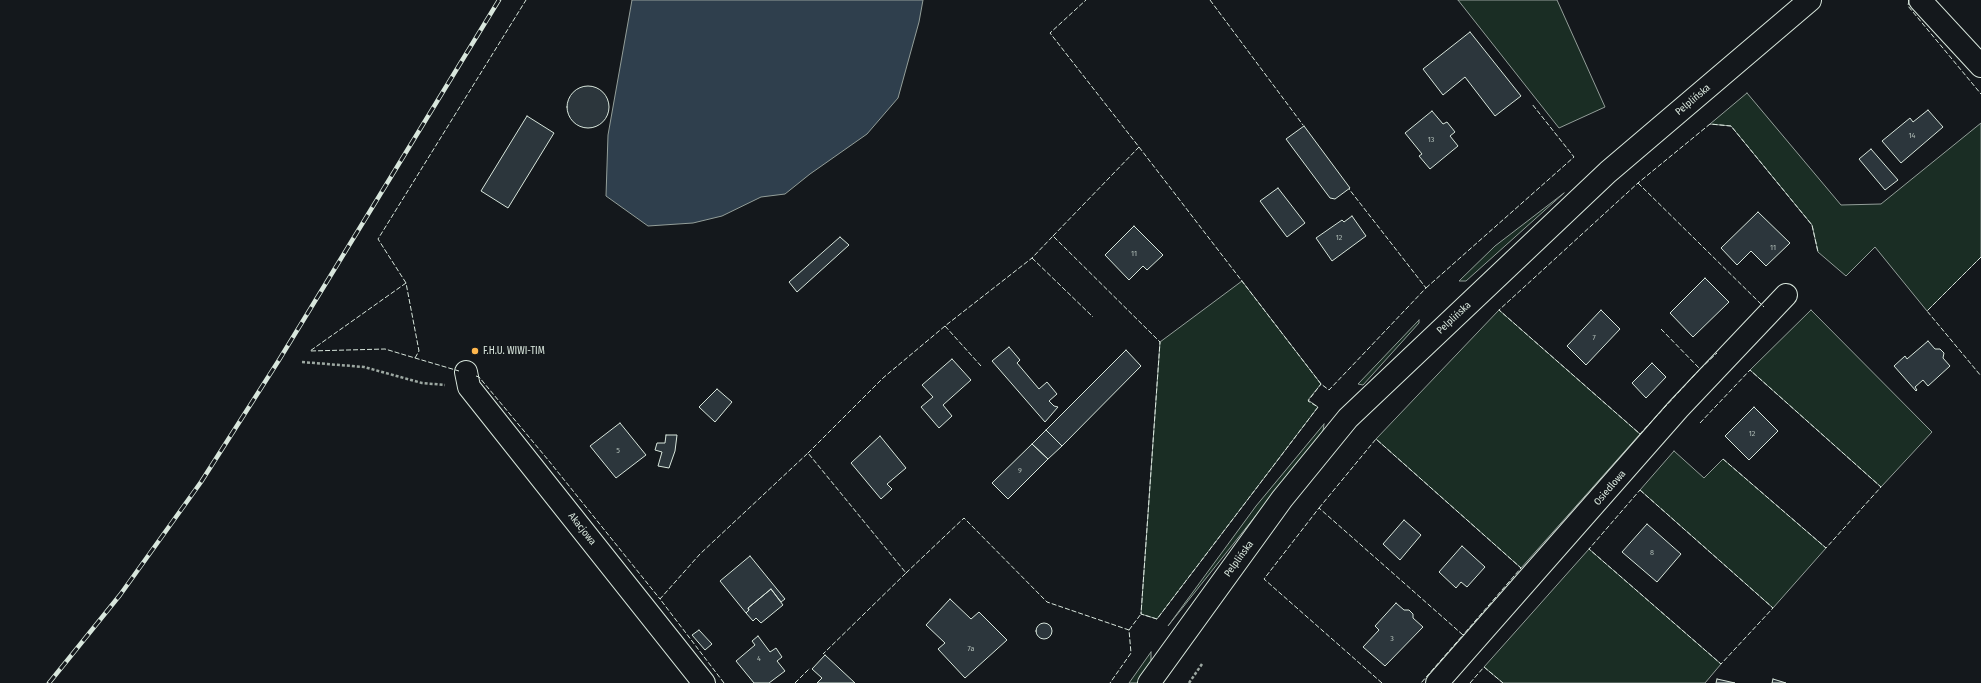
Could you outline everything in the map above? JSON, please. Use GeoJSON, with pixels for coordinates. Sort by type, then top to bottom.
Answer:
{"type":"FeatureCollection","features":[{"type":"Feature","properties":{"kind":"main road","name":"Pelplińska"},"geometry":{"type":"LineString","coordinates":[[1149,683],[1282,499],[1348,418],[1608,172],[1810,0]]}},
{"type":"Feature","properties":{"kind":"main road"},"geometry":{"type":"LineString","coordinates":[[1920,0],[1981,66]]}},
{"type":"Feature","properties":{"kind":"main road","name":"Osiedlowa"},"geometry":{"type":"LineString","coordinates":[[1436,683],[1678,410],[1786,295]]}},
{"type":"Feature","properties":{"kind":"main road","name":"Akacjowa"},"geometry":{"type":"LineString","coordinates":[[468,380],[704,683]]}},
{"type":"Feature","properties":{"kind":"path"},"geometry":{"type":"LineString","coordinates":[[302,362],[364,367],[422,383],[468,380]]}},
{"type":"Feature","properties":{"kind":"path"},"geometry":{"type":"LineString","coordinates":[[1189,683],[1202,664]]}},
{"type":"Feature","properties":{"kind":"green space"},"geometry":{"type":"Polygon","coordinates":[[[1458,0],[1557,0],[1605,107],[1559,128],[1458,0]]]}},
{"type":"Feature","properties":{"kind":"green space"},"geometry":{"type":"Polygon","coordinates":[[[1747,93],[1841,205],[1881,204],[1981,123],[1981,257],[1927,311],[1875,247],[1846,276],[1818,252],[1812,225],[1731,126],[1710,124],[1747,93]]]}},
{"type":"Feature","properties":{"kind":"green space"},"geometry":{"type":"Polygon","coordinates":[[[1564,193],[1466,281],[1459,281],[1495,246],[1564,193]]]}},
{"type":"Feature","properties":{"kind":"green space"},"geometry":{"type":"Polygon","coordinates":[[[1242,281],[1321,384],[1308,400],[1318,407],[1157,619],[1141,614],[1160,342],[1242,281]]]}},
{"type":"Feature","properties":{"kind":"green space"},"geometry":{"type":"Polygon","coordinates":[[[1499,310],[1640,434],[1521,568],[1376,439],[1499,310]]]}},
{"type":"Feature","properties":{"kind":"green space"},"geometry":{"type":"Polygon","coordinates":[[[1811,310],[1932,432],[1881,487],[1750,370],[1811,310]]]}},
{"type":"Feature","properties":{"kind":"green space"},"geometry":{"type":"Polygon","coordinates":[[[1419,320],[1419,323],[1363,385],[1358,384],[1419,320]]]}},
{"type":"Feature","properties":{"kind":"green space"},"geometry":{"type":"Polygon","coordinates":[[[1324,424],[1323,431],[1168,626],[1256,506],[1324,424]]]}},
{"type":"Feature","properties":{"kind":"green space"},"geometry":{"type":"Polygon","coordinates":[[[1674,451],[1704,478],[1723,459],[1826,548],[1773,608],[1640,490],[1674,451]]]}},
{"type":"Feature","properties":{"kind":"green space"},"geometry":{"type":"Polygon","coordinates":[[[1589,549],[1721,664],[1705,683],[1503,683],[1484,667],[1589,549]]]}},
{"type":"Feature","properties":{"kind":"green space"},"geometry":{"type":"Polygon","coordinates":[[[1151,652],[1151,662],[1137,683],[1129,683],[1151,652]]]}},
{"type":"Feature","properties":{"kind":"water"},"geometry":{"type":"Polygon","coordinates":[[[632,0],[923,0],[919,22],[898,98],[867,134],[810,174],[785,194],[761,197],[722,216],[693,223],[648,226],[606,196],[608,135],[632,0]]]}},
{"type":"Feature","properties":{"kind":"building"},"geometry":{"type":"Polygon","coordinates":[[[1470,32],[1521,96],[1495,116],[1465,77],[1443,95],[1423,69],[1470,32]]]}},
{"type":"Feature","properties":{"kind":"building"},"geometry":{"type":"Polygon","coordinates":[[[584,86],[592,86],[600,89],[606,95],[609,107],[606,119],[600,125],[592,128],[584,128],[576,125],[570,119],[567,111],[567,103],[570,95],[576,89],[584,86]]]}},
{"type":"Feature","properties":{"kind":"building"},"geometry":{"type":"Polygon","coordinates":[[[1928,110],[1943,127],[1901,163],[1882,141],[1910,118],[1913,122],[1928,110]]]}},
{"type":"Feature","properties":{"kind":"building"},"geometry":{"type":"Polygon","coordinates":[[[1432,111],[1443,124],[1447,122],[1455,132],[1450,136],[1458,146],[1430,169],[1419,156],[1422,154],[1405,133],[1432,111]]]}},
{"type":"Feature","properties":{"kind":"building"},"geometry":{"type":"Polygon","coordinates":[[[527,116],[554,133],[508,208],[481,191],[527,116]]]}},
{"type":"Feature","properties":{"kind":"building"},"geometry":{"type":"Polygon","coordinates":[[[1304,126],[1350,188],[1335,199],[1330,198],[1286,139],[1304,126]]]}},
{"type":"Feature","properties":{"kind":"building"},"geometry":{"type":"Polygon","coordinates":[[[1871,149],[1898,180],[1885,190],[1859,159],[1871,149]]]}},
{"type":"Feature","properties":{"kind":"building"},"geometry":{"type":"Polygon","coordinates":[[[1278,188],[1305,223],[1287,237],[1260,201],[1278,188]]]}},
{"type":"Feature","properties":{"kind":"building"},"geometry":{"type":"Polygon","coordinates":[[[1758,212],[1790,243],[1766,266],[1751,251],[1737,265],[1721,248],[1758,212]]]}},
{"type":"Feature","properties":{"kind":"building"},"geometry":{"type":"Polygon","coordinates":[[[1352,216],[1366,236],[1332,261],[1316,238],[1342,220],[1344,222],[1352,216]]]}},
{"type":"Feature","properties":{"kind":"building"},"geometry":{"type":"Polygon","coordinates":[[[1134,226],[1163,255],[1147,270],[1143,266],[1129,280],[1105,255],[1134,226]]]}},
{"type":"Feature","properties":{"kind":"building"},"geometry":{"type":"Polygon","coordinates":[[[840,237],[849,245],[797,292],[789,282],[840,237]]]}},
{"type":"Feature","properties":{"kind":"building"},"geometry":{"type":"Polygon","coordinates":[[[1705,278],[1729,302],[1693,337],[1670,313],[1705,278]]]}},
{"type":"Feature","properties":{"kind":"building"},"geometry":{"type":"Polygon","coordinates":[[[1601,310],[1620,329],[1586,365],[1567,346],[1601,310]]]}},
{"type":"Feature","properties":{"kind":"building"},"geometry":{"type":"Polygon","coordinates":[[[1928,341],[1935,349],[1940,349],[1944,353],[1943,358],[1950,366],[1928,386],[1923,380],[1915,387],[1917,390],[1916,391],[1894,366],[1905,356],[1907,359],[1928,341]]]}},
{"type":"Feature","properties":{"kind":"building"},"geometry":{"type":"Polygon","coordinates":[[[1009,347],[1020,360],[1017,363],[1039,389],[1047,382],[1057,394],[1049,401],[1054,406],[1058,407],[1045,422],[992,361],[1009,347]]]}},
{"type":"Feature","properties":{"kind":"building"},"geometry":{"type":"Polygon","coordinates":[[[1126,350],[1141,366],[1062,446],[1046,430],[1126,350]]]}},
{"type":"Feature","properties":{"kind":"building"},"geometry":{"type":"Polygon","coordinates":[[[952,359],[971,380],[943,405],[952,416],[939,428],[921,407],[933,397],[922,385],[952,359]]]}},
{"type":"Feature","properties":{"kind":"building"},"geometry":{"type":"Polygon","coordinates":[[[1652,363],[1666,377],[1646,398],[1632,383],[1652,363]]]}},
{"type":"Feature","properties":{"kind":"building"},"geometry":{"type":"Polygon","coordinates":[[[717,389],[732,402],[715,422],[699,407],[717,389]]]}},
{"type":"Feature","properties":{"kind":"building"},"geometry":{"type":"Polygon","coordinates":[[[1754,407],[1778,431],[1749,460],[1725,436],[1754,407]]]}},
{"type":"Feature","properties":{"kind":"building"},"geometry":{"type":"Polygon","coordinates":[[[620,423],[646,455],[616,478],[590,446],[620,423]]]}},
{"type":"Feature","properties":{"kind":"building"},"geometry":{"type":"Polygon","coordinates":[[[1046,430],[1062,446],[1048,459],[1032,444],[1046,430]]]}},
{"type":"Feature","properties":{"kind":"building"},"geometry":{"type":"Polygon","coordinates":[[[666,435],[677,435],[675,451],[669,468],[658,466],[662,452],[655,450],[657,443],[665,443],[666,435]]]}},
{"type":"Feature","properties":{"kind":"building"},"geometry":{"type":"Polygon","coordinates":[[[880,436],[906,468],[887,484],[892,489],[881,499],[851,463],[880,436]]]}},
{"type":"Feature","properties":{"kind":"building"},"geometry":{"type":"Polygon","coordinates":[[[1032,444],[1048,459],[1008,499],[992,483],[1032,444]]]}},
{"type":"Feature","properties":{"kind":"building"},"geometry":{"type":"Polygon","coordinates":[[[1404,520],[1421,535],[1400,560],[1383,544],[1404,520]]]}},
{"type":"Feature","properties":{"kind":"building"},"geometry":{"type":"Polygon","coordinates":[[[1647,524],[1681,554],[1657,582],[1622,552],[1647,524]]]}},
{"type":"Feature","properties":{"kind":"building"},"geometry":{"type":"Polygon","coordinates":[[[1462,546],[1485,567],[1467,587],[1461,582],[1456,588],[1439,572],[1462,546]]]}},
{"type":"Feature","properties":{"kind":"building"},"geometry":{"type":"Polygon","coordinates":[[[750,556],[785,599],[781,602],[771,589],[748,608],[749,610],[746,613],[720,581],[750,556]]]}},
{"type":"Feature","properties":{"kind":"building"},"geometry":{"type":"Polygon","coordinates":[[[771,589],[783,605],[761,623],[756,618],[753,621],[746,613],[749,610],[748,608],[771,589]]]}},
{"type":"Feature","properties":{"kind":"building"},"geometry":{"type":"Polygon","coordinates":[[[950,599],[971,619],[979,612],[1007,640],[965,678],[938,649],[945,643],[926,625],[950,599]]]}},
{"type":"Feature","properties":{"kind":"building"},"geometry":{"type":"Polygon","coordinates":[[[1396,603],[1404,610],[1409,610],[1413,614],[1413,618],[1423,627],[1385,666],[1363,647],[1379,630],[1375,626],[1396,603]]]}},
{"type":"Feature","properties":{"kind":"building"},"geometry":{"type":"Polygon","coordinates":[[[1044,623],[1051,628],[1052,631],[1047,638],[1044,639],[1037,634],[1036,631],[1041,624],[1044,623]]]}},
{"type":"Feature","properties":{"kind":"building"},"geometry":{"type":"Polygon","coordinates":[[[699,630],[712,644],[705,650],[692,635],[699,630]]]}},
{"type":"Feature","properties":{"kind":"building"},"geometry":{"type":"Polygon","coordinates":[[[758,636],[770,652],[776,648],[782,657],[777,661],[785,671],[769,683],[754,683],[736,661],[755,645],[752,641],[758,636]]]}},
{"type":"Feature","properties":{"kind":"building"},"geometry":{"type":"Polygon","coordinates":[[[825,655],[855,683],[817,683],[822,678],[812,669],[825,655]]]}},
{"type":"Feature","properties":{"kind":"building"},"geometry":{"type":"Polygon","coordinates":[[[1717,679],[1735,683],[1716,683],[1717,679]]]}},
{"type":"Feature","properties":{"kind":"building"},"geometry":{"type":"Polygon","coordinates":[[[1773,679],[1786,683],[1772,683],[1773,679]]]}},
{"type":"Feature","properties":{"kind":"railway"},"geometry":{"type":"LineString","coordinates":[[49,683],[120,595],[201,482],[279,360],[499,0]]}},
{"type":"Feature","properties":{"kind":"fence"},"geometry":{"type":"LineString","coordinates":[[406,283],[378,239],[526,0]]}},
{"type":"Feature","properties":{"kind":"fence"},"geometry":{"type":"LineString","coordinates":[[1053,236],[1139,147],[1050,33],[1086,0]]}},
{"type":"Feature","properties":{"kind":"fence"},"geometry":{"type":"LineString","coordinates":[[1210,0],[1303,125]]}},
{"type":"Feature","properties":{"kind":"fence"},"geometry":{"type":"LineString","coordinates":[[1909,0],[1908,6],[1981,94]]}},
{"type":"Feature","properties":{"kind":"fence"},"geometry":{"type":"LineString","coordinates":[[1426,288],[1574,157],[1532,104]]}},
{"type":"Feature","properties":{"kind":"fence"},"geometry":{"type":"LineString","coordinates":[[1661,329],[1700,369],[1640,434],[1499,310],[1638,183],[1710,124],[1731,126],[1812,225],[1818,252]]}},
{"type":"Feature","properties":{"kind":"fence"},"geometry":{"type":"LineString","coordinates":[[1139,147],[1321,384],[1329,390],[1426,288],[1349,189]]}},
{"type":"Feature","properties":{"kind":"fence"},"geometry":{"type":"LineString","coordinates":[[1638,183],[1764,307]]}},
{"type":"Feature","properties":{"kind":"fence"},"geometry":{"type":"LineString","coordinates":[[808,453],[883,378],[945,326],[1032,258],[1053,236],[1160,342],[1141,614],[1157,619],[1318,407],[1308,401],[1321,384]]}},
{"type":"Feature","properties":{"kind":"fence"},"geometry":{"type":"LineString","coordinates":[[1981,257],[1927,311],[1981,376]]}},
{"type":"Feature","properties":{"kind":"fence"},"geometry":{"type":"LineString","coordinates":[[1032,258],[1093,317]]}},
{"type":"Feature","properties":{"kind":"fence"},"geometry":{"type":"LineString","coordinates":[[415,358],[419,351],[406,283],[310,351],[385,349],[415,358],[459,371]]}},
{"type":"Feature","properties":{"kind":"fence"},"geometry":{"type":"LineString","coordinates":[[945,326],[981,366]]}},
{"type":"Feature","properties":{"kind":"fence"},"geometry":{"type":"LineString","coordinates":[[1700,369],[1717,353]]}},
{"type":"Feature","properties":{"kind":"fence"},"geometry":{"type":"LineString","coordinates":[[1700,423],[1750,370],[1881,487],[1826,548],[1723,459]]}},
{"type":"Feature","properties":{"kind":"fence"},"geometry":{"type":"LineString","coordinates":[[476,376],[479,377],[549,461],[660,599]]}},
{"type":"Feature","properties":{"kind":"fence"},"geometry":{"type":"LineString","coordinates":[[1319,508],[1376,439],[1521,568],[1463,635]]}},
{"type":"Feature","properties":{"kind":"fence"},"geometry":{"type":"LineString","coordinates":[[724,683],[660,599],[700,554],[808,453],[906,573],[823,654]]}},
{"type":"Feature","properties":{"kind":"fence"},"geometry":{"type":"LineString","coordinates":[[1640,490],[1773,608],[1721,664],[1589,549],[1640,490]]}},
{"type":"Feature","properties":{"kind":"fence"},"geometry":{"type":"LineString","coordinates":[[1382,683],[1264,579],[1319,508],[1463,635],[1421,683]]}},
{"type":"Feature","properties":{"kind":"fence"},"geometry":{"type":"LineString","coordinates":[[906,573],[964,518],[1047,602],[1129,630],[1131,653],[1110,683]]}},
{"type":"Feature","properties":{"kind":"fence"},"geometry":{"type":"LineString","coordinates":[[1129,630],[1141,614]]}},
{"type":"Feature","properties":{"kind":"fence"},"geometry":{"type":"LineString","coordinates":[[1470,683],[1484,667],[1503,683]]}},
{"type":"Feature","properties":{"kind":"fence"},"geometry":{"type":"LineString","coordinates":[[795,683],[810,668]]}},
{"type":"Feature","properties":{"kind":"place","name":"F.H.U. WIWI-TIM"},"geometry":{"type":"Point","coordinates":[475,351]}}]}
